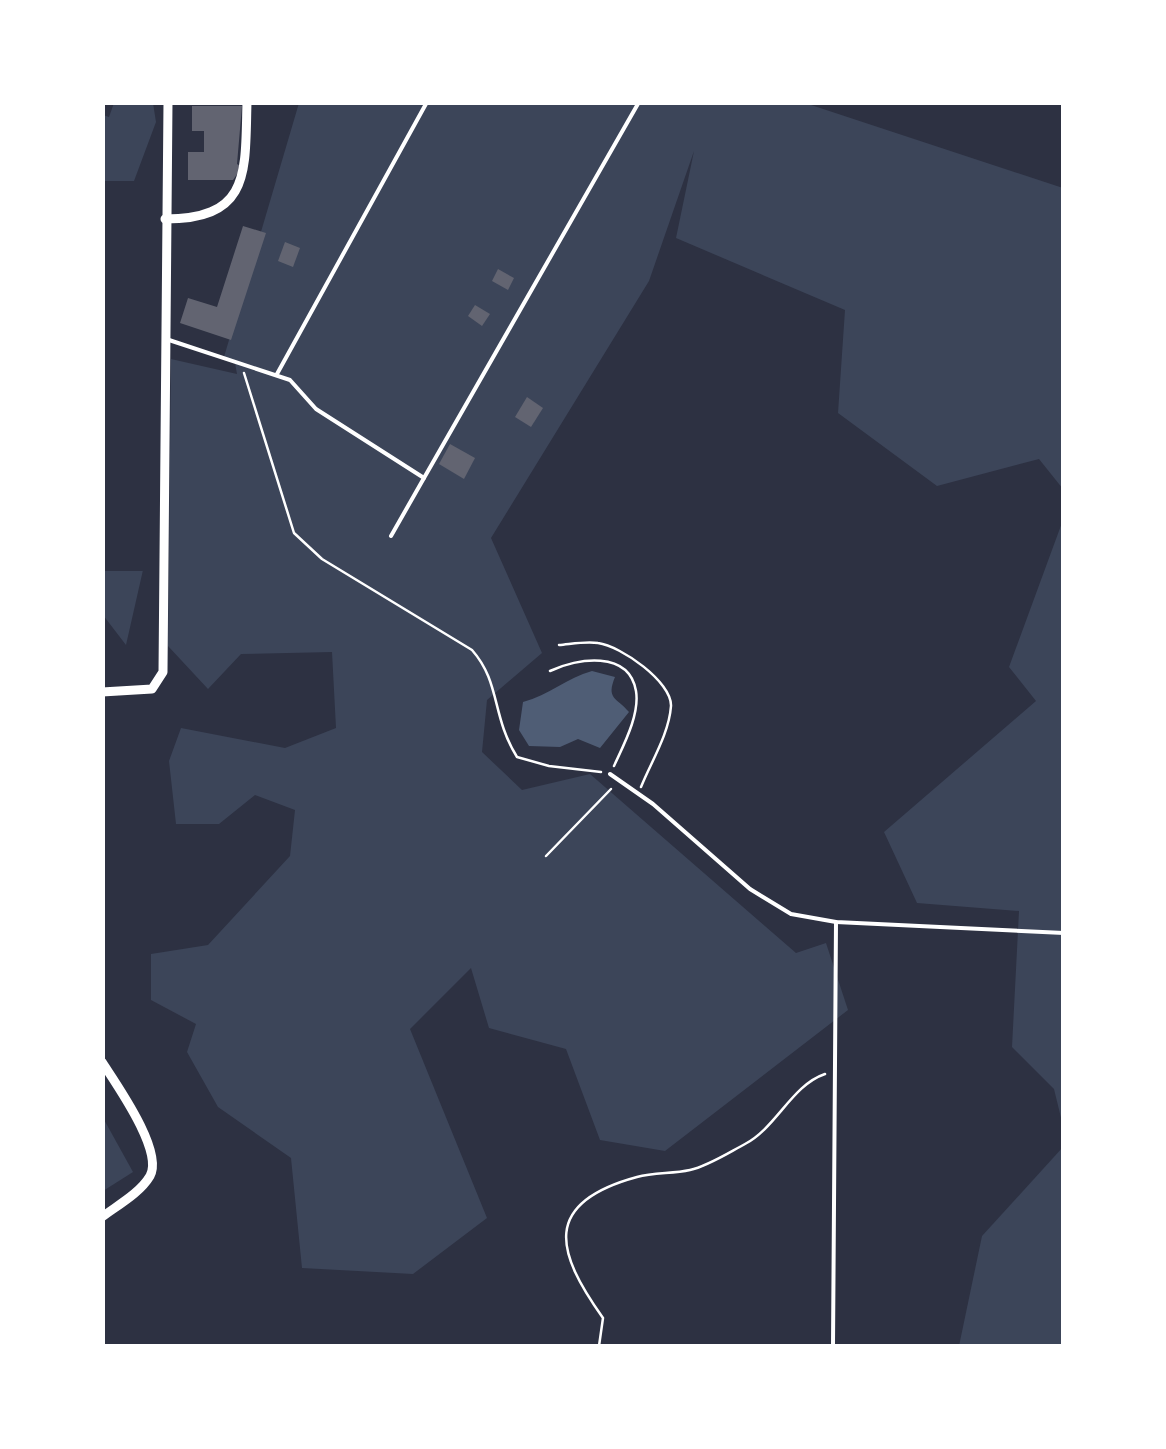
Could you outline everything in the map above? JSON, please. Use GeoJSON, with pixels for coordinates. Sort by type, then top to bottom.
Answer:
{"type":"FeatureCollection","features":[{"type":"Feature","properties":{"kind":"street"},"geometry":{"type":"LineString","coordinates":[[102,692],[142,692],[159,684],[163,656],[168,102]]}},
{"type":"Feature","properties":{"kind":"street"},"geometry":{"type":"LineString","coordinates":[[165,219],[202,219],[230,199],[246,162],[247,102]]}},
{"type":"Feature","properties":{"kind":"street"},"geometry":{"type":"LineString","coordinates":[[102,1062],[136,1117],[154,1161],[152,1174],[136,1192],[102,1218]]}},
{"type":"Feature","properties":{"kind":"lane"},"geometry":{"type":"LineString","coordinates":[[277,375],[427,102]]}},
{"type":"Feature","properties":{"kind":"lane"},"geometry":{"type":"LineString","coordinates":[[390,536],[639,102]]}},
{"type":"Feature","properties":{"kind":"lane"},"geometry":{"type":"LineString","coordinates":[[164,339],[290,380],[316,409],[424,478]]}},
{"type":"Feature","properties":{"kind":"lane"},"geometry":{"type":"LineString","coordinates":[[610,774],[774,906],[805,918],[1064,933]]}},
{"type":"Feature","properties":{"kind":"lane"},"geometry":{"type":"LineString","coordinates":[[833,1346],[836,922]]}},
{"type":"Feature","properties":{"kind":"path"},"geometry":{"type":"LineString","coordinates":[[240,362],[294,533],[322,560],[472,650],[491,671],[494,708],[502,733],[517,756],[549,766],[610,774],[634,720],[636,690],[632,681],[626,672],[602,659],[572,661],[550,671]]}},
{"type":"Feature","properties":{"kind":"path"},"geometry":{"type":"LineString","coordinates":[[559,645],[600,642],[651,672],[667,688],[671,705],[664,736],[638,793]]}},
{"type":"Feature","properties":{"kind":"path"},"geometry":{"type":"LineString","coordinates":[[546,856],[619,780]]}},
{"type":"Feature","properties":{"kind":"path"},"geometry":{"type":"LineString","coordinates":[[598,1346],[602,1318],[564,1251],[570,1218],[581,1201],[636,1177],[694,1169],[752,1141],[818,1076],[834,1071]]}},
{"type":"Feature","properties":{"kind":"shaded area"},"geometry":{"type":"Polygon","coordinates":[[[114,103],[153,103],[156,122],[134,181],[102,181],[103,115],[109,117],[114,103]]]}},
{"type":"Feature","properties":{"kind":"shaded area"},"geometry":{"type":"Polygon","coordinates":[[[299,103],[805,103],[1063,188],[1063,489],[1039,459],[937,486],[838,413],[845,310],[676,238],[694,151],[649,281],[491,538],[542,653],[487,700],[482,752],[522,790],[590,774],[796,953],[826,943],[848,1010],[665,1151],[600,1140],[566,1049],[489,1028],[471,968],[410,1029],[487,1218],[413,1274],[302,1268],[291,1158],[218,1107],[187,1052],[196,1024],[151,1000],[151,954],[208,945],[290,856],[295,810],[255,795],[219,824],[176,824],[169,761],[181,728],[285,748],[336,728],[332,652],[241,654],[208,689],[168,646],[171,359],[237,374],[235,363],[224,357],[299,103]]]}},
{"type":"Feature","properties":{"kind":"shaded area"},"geometry":{"type":"Polygon","coordinates":[[[1063,520],[1063,1126],[1054,1089],[1012,1047],[1019,911],[917,903],[884,832],[1036,701],[1009,667],[1063,520]]]}},
{"type":"Feature","properties":{"kind":"shaded area"},"geometry":{"type":"Polygon","coordinates":[[[143,570],[126,645],[103,615],[103,571],[143,570]]]}},
{"type":"Feature","properties":{"kind":"shaded area"},"geometry":{"type":"Polygon","coordinates":[[[592,671],[615,677],[612,694],[629,712],[600,748],[578,739],[560,747],[529,746],[519,730],[523,702],[592,671]]]}},
{"type":"Feature","properties":{"kind":"shaded area"},"geometry":{"type":"Polygon","coordinates":[[[102,1116],[133,1172],[103,1191],[102,1191],[102,1116]]]}},
{"type":"Feature","properties":{"kind":"shaded area"},"geometry":{"type":"Polygon","coordinates":[[[1063,1147],[1063,1346],[959,1346],[982,1236],[1063,1147]]]}},
{"type":"Feature","properties":{"kind":"building"},"geometry":{"type":"Polygon","coordinates":[[[192,106],[242,106],[237,164],[242,167],[233,180],[188,180],[188,152],[204,152],[204,131],[192,131],[192,106]]]}},
{"type":"Feature","properties":{"kind":"building"},"geometry":{"type":"Polygon","coordinates":[[[243,226],[266,233],[231,340],[180,323],[188,298],[217,307],[243,226]]]}},
{"type":"Feature","properties":{"kind":"building"},"geometry":{"type":"Polygon","coordinates":[[[285,242],[300,248],[293,267],[278,261],[285,242]]]}},
{"type":"Feature","properties":{"kind":"building"},"geometry":{"type":"Polygon","coordinates":[[[498,269],[514,278],[508,290],[492,281],[498,269]]]}},
{"type":"Feature","properties":{"kind":"building"},"geometry":{"type":"Polygon","coordinates":[[[475,305],[490,314],[482,326],[468,316],[475,305]]]}},
{"type":"Feature","properties":{"kind":"building"},"geometry":{"type":"Polygon","coordinates":[[[527,397],[543,408],[531,427],[515,417],[527,397]]]}},
{"type":"Feature","properties":{"kind":"building"},"geometry":{"type":"Polygon","coordinates":[[[450,444],[475,458],[464,479],[439,464],[450,444]]]}}]}
